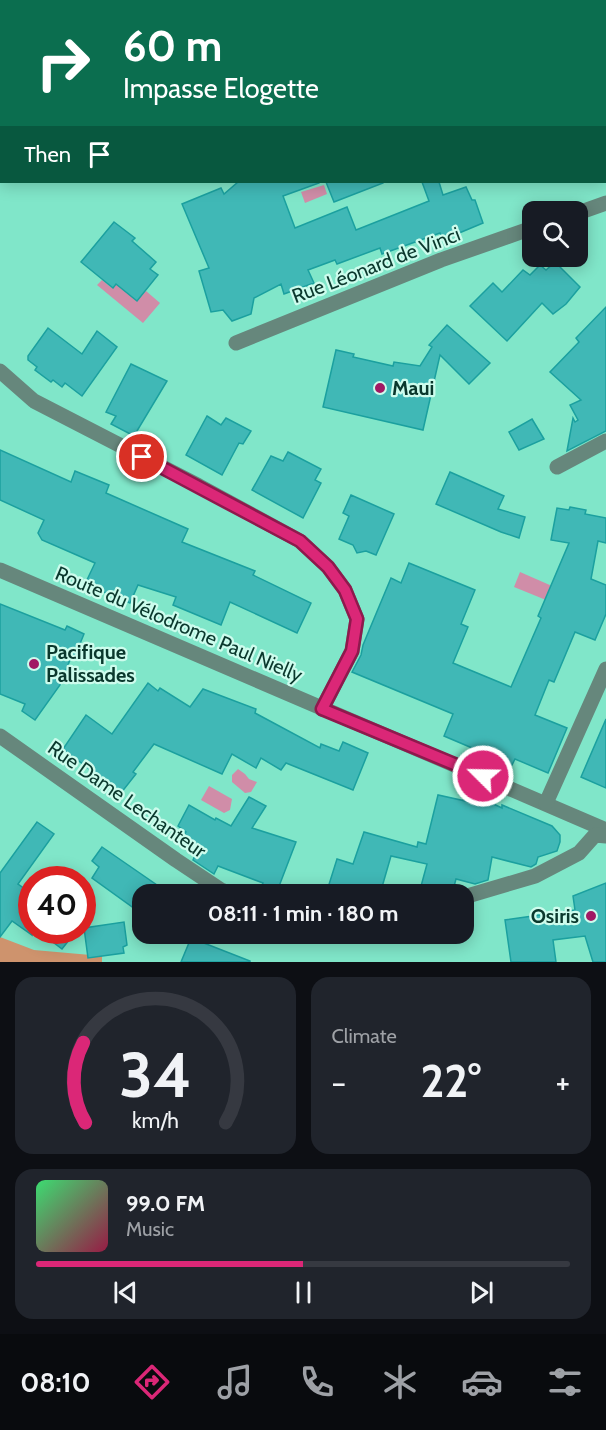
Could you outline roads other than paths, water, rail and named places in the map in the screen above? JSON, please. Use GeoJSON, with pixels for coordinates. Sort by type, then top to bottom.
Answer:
{"type":"FeatureCollection","features":[{"type":"Feature","properties":{"kind":"street"},"geometry":{"type":"LineString","coordinates":[[588,209],[606,203]]}},
{"type":"Feature","properties":{"kind":"street","name":"Rue Léonard de Vinci"},"geometry":{"type":"LineString","coordinates":[[236,343],[441,260],[522,232]]}},
{"type":"Feature","properties":{"kind":"street"},"geometry":{"type":"LineString","coordinates":[[0,371],[33,401],[300,541],[328,567],[345,590],[357,619],[352,651],[322,709]]}},
{"type":"Feature","properties":{"kind":"street"},"geometry":{"type":"LineString","coordinates":[[558,467],[606,441]]}},
{"type":"Feature","properties":{"kind":"street","name":"Route du Vélodrome Paul Nielly"},"geometry":{"type":"LineString","coordinates":[[0,570],[606,830]]}},
{"type":"Feature","properties":{"kind":"street"},"geometry":{"type":"LineString","coordinates":[[546,803],[606,669]]}},
{"type":"Feature","properties":{"kind":"street","name":"Rue Dame Lechanteur"},"geometry":{"type":"LineString","coordinates":[[0,735],[212,884]]}},
{"type":"Feature","properties":{"kind":"street"},"geometry":{"type":"LineString","coordinates":[[474,894],[535,876],[579,853],[595,835],[606,836]]}},
{"type":"Feature","properties":{"kind":"place","name":"Maui"},"geometry":{"type":"Point","coordinates":[380,388]}},
{"type":"Feature","properties":{"kind":"place","name":"Pacifique Palissades"},"geometry":{"type":"Point","coordinates":[34,664]}},
{"type":"Feature","properties":{"kind":"place","name":"Osiris"},"geometry":{"type":"Point","coordinates":[591,916]}}]}
